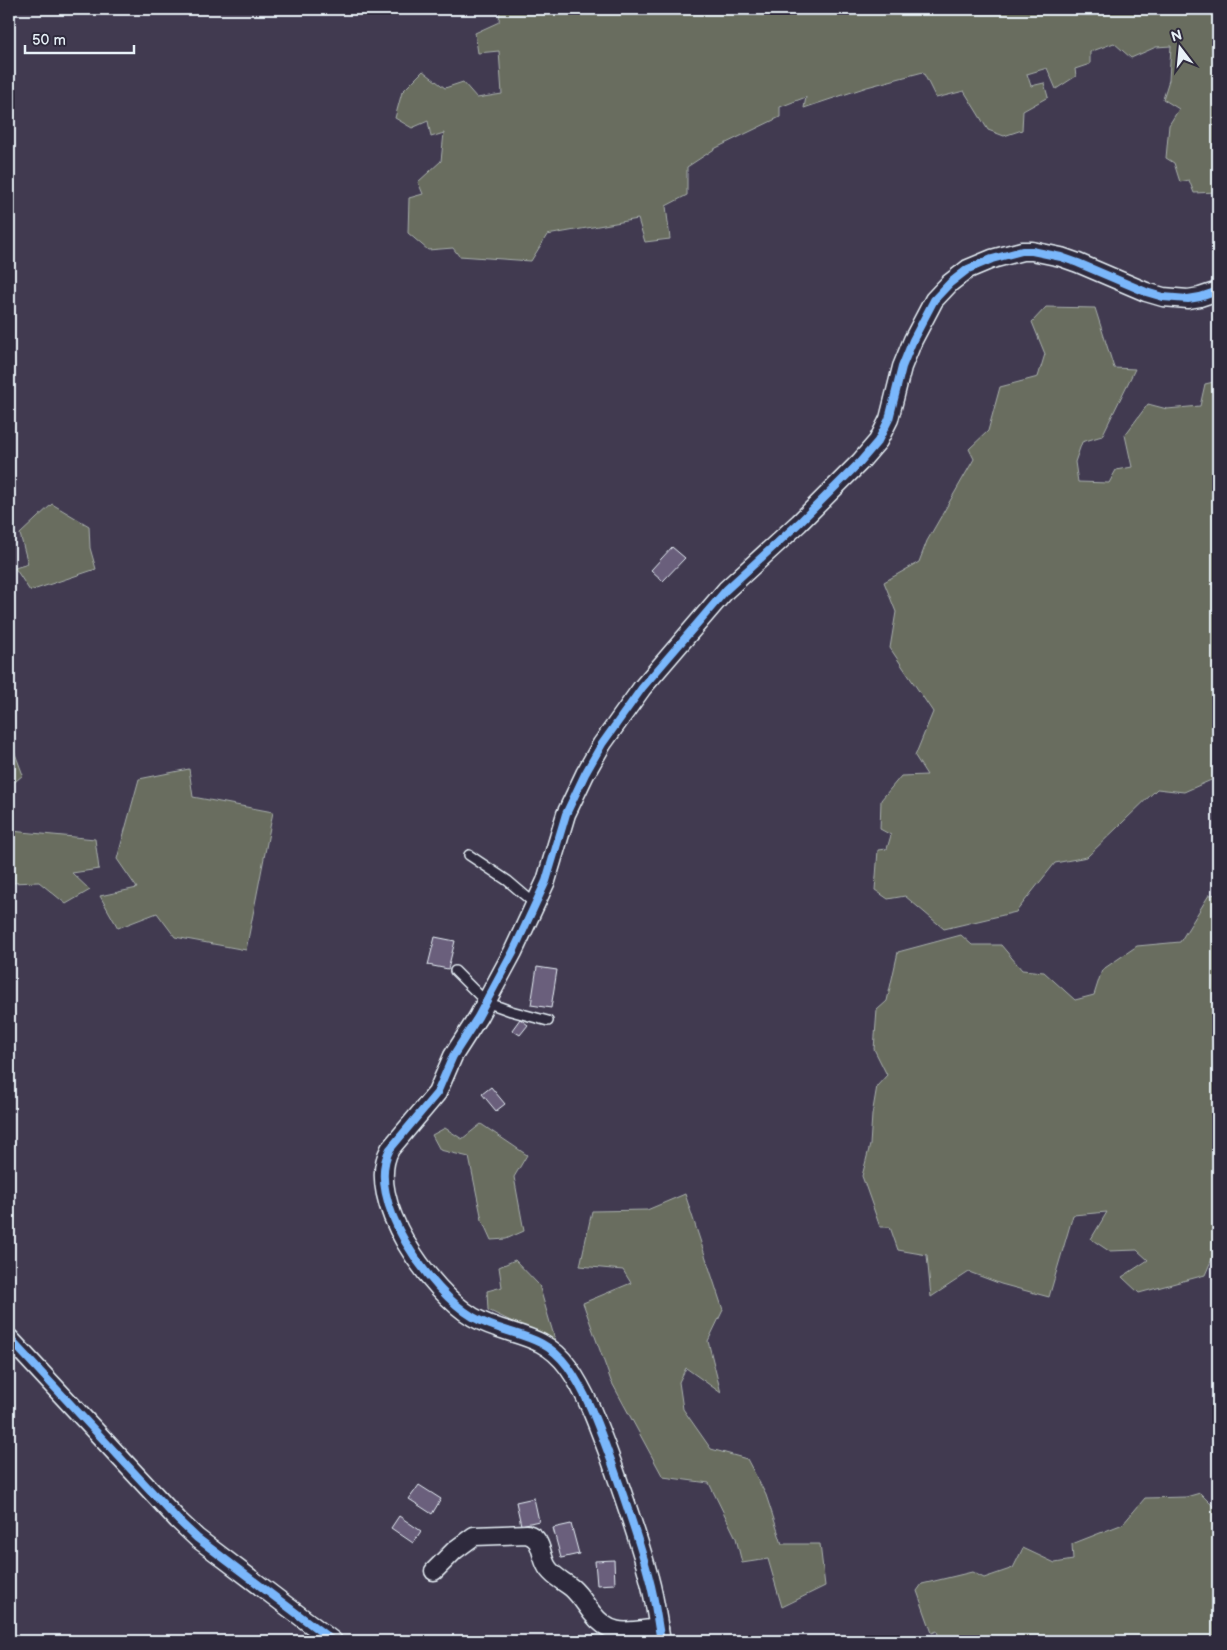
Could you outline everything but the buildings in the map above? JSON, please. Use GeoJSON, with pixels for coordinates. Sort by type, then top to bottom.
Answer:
{"type":"FeatureCollection","features":[{"type":"Feature","properties":{"kind":"street"},"geometry":{"type":"LineString","coordinates":[[434,1571],[454,1550],[474,1536],[527,1534],[537,1540],[548,1570],[578,1594],[592,1614],[606,1628],[660,1634],[649,1578],[626,1504],[595,1418],[584,1394],[568,1367],[553,1350],[543,1343],[480,1320],[463,1310],[442,1291],[419,1264],[403,1239],[390,1207],[383,1177],[385,1158],[390,1149],[436,1093],[453,1056],[486,1002],[546,880],[566,814],[602,744],[642,688],[726,590],[740,575],[799,523],[875,445],[888,419],[902,367],[913,340],[934,300],[950,283],[968,269],[992,259],[1022,251],[1032,251],[1061,257],[1146,292],[1163,297],[1200,298],[1218,291]]}},
{"type":"Feature","properties":{"kind":"street"},"geometry":{"type":"LineString","coordinates":[[9,1338],[178,1520],[197,1538],[333,1641]]}},
{"type":"Feature","properties":{"kind":"lane"},"geometry":{"type":"LineString","coordinates":[[469,855],[508,881],[535,904]]}},
{"type":"Feature","properties":{"kind":"lane"},"geometry":{"type":"LineString","coordinates":[[455,971],[486,1002],[548,1021]]}},
{"type":"Feature","properties":{"kind":"green space"},"geometry":{"type":"Polygon","coordinates":[[[500,9],[1218,9],[1218,192],[1194,193],[1189,180],[1180,182],[1174,163],[1166,158],[1169,125],[1179,109],[1163,99],[1169,80],[1171,46],[1156,47],[1131,58],[1114,43],[1090,52],[1090,64],[1075,69],[1076,76],[1056,89],[1047,68],[1027,74],[1031,86],[1044,83],[1048,97],[1023,111],[1022,130],[1004,136],[988,130],[964,91],[936,98],[923,72],[867,87],[804,108],[806,97],[780,107],[780,117],[716,148],[687,167],[687,195],[666,206],[670,239],[645,242],[638,219],[547,235],[531,261],[459,256],[453,248],[428,250],[408,233],[409,198],[423,194],[418,182],[441,161],[444,133],[431,137],[428,121],[412,128],[395,118],[402,92],[423,71],[445,88],[463,82],[477,98],[502,94],[499,51],[478,53],[475,33],[499,22],[500,9]]]}},
{"type":"Feature","properties":{"kind":"green space"},"geometry":{"type":"Polygon","coordinates":[[[1046,307],[1095,308],[1114,368],[1135,369],[1102,436],[1082,442],[1075,462],[1078,482],[1109,483],[1116,470],[1132,467],[1125,435],[1148,404],[1167,409],[1200,406],[1205,384],[1218,381],[1218,777],[1184,792],[1157,789],[1087,857],[1055,863],[1016,912],[944,929],[905,896],[888,899],[875,890],[878,850],[887,849],[891,835],[880,829],[881,800],[901,776],[927,775],[915,756],[933,712],[890,648],[896,612],[884,582],[919,562],[927,541],[974,459],[969,449],[988,431],[1000,387],[1038,377],[1045,354],[1032,322],[1046,307]]]}},
{"type":"Feature","properties":{"kind":"green space"},"geometry":{"type":"Polygon","coordinates":[[[52,504],[89,526],[90,548],[96,569],[30,591],[15,568],[28,564],[20,534],[52,504]]]}},
{"type":"Feature","properties":{"kind":"green space"},"geometry":{"type":"Polygon","coordinates":[[[11,743],[23,775],[9,787],[9,745],[11,743]]]}},
{"type":"Feature","properties":{"kind":"green space"},"geometry":{"type":"Polygon","coordinates":[[[189,769],[193,797],[273,812],[246,950],[175,937],[157,913],[118,928],[100,896],[137,888],[117,859],[139,779],[189,769]]]}},
{"type":"Feature","properties":{"kind":"green space"},"geometry":{"type":"Polygon","coordinates":[[[9,801],[11,831],[95,839],[99,869],[72,873],[90,890],[66,904],[39,882],[9,883],[9,801]]]}},
{"type":"Feature","properties":{"kind":"green space"},"geometry":{"type":"Polygon","coordinates":[[[1218,894],[1218,1245],[1205,1275],[1139,1293],[1122,1277],[1148,1260],[1137,1250],[1109,1251],[1091,1239],[1107,1212],[1073,1215],[1049,1297],[1001,1284],[969,1272],[931,1297],[927,1255],[898,1250],[890,1227],[880,1227],[862,1176],[870,1145],[872,1115],[877,1086],[887,1075],[874,1049],[877,1010],[887,1001],[898,952],[961,935],[972,945],[1001,945],[1022,970],[1044,972],[1075,1000],[1094,995],[1102,970],[1137,946],[1180,942],[1209,895],[1218,894]]]}},
{"type":"Feature","properties":{"kind":"green space"},"geometry":{"type":"Polygon","coordinates":[[[481,1124],[527,1155],[514,1177],[524,1231],[506,1239],[491,1240],[482,1220],[469,1157],[440,1150],[432,1135],[445,1128],[462,1139],[481,1124]]]}},
{"type":"Feature","properties":{"kind":"green space"},"geometry":{"type":"Polygon","coordinates":[[[685,1194],[723,1310],[708,1341],[721,1393],[686,1368],[679,1382],[683,1409],[711,1449],[747,1459],[766,1495],[782,1544],[820,1544],[825,1586],[782,1607],[768,1559],[742,1563],[736,1538],[709,1483],[663,1477],[611,1381],[583,1303],[631,1283],[623,1270],[580,1266],[592,1211],[647,1210],[685,1194]]]}},
{"type":"Feature","properties":{"kind":"green space"},"geometry":{"type":"Polygon","coordinates":[[[515,1260],[539,1285],[556,1343],[488,1310],[487,1291],[502,1287],[499,1267],[515,1260]]]}},
{"type":"Feature","properties":{"kind":"green space"},"geometry":{"type":"Polygon","coordinates":[[[1200,1493],[1216,1509],[1218,1508],[1218,1641],[940,1641],[937,1631],[932,1633],[917,1591],[922,1584],[972,1572],[984,1578],[1013,1568],[1023,1548],[1055,1563],[1073,1560],[1072,1544],[1123,1524],[1145,1498],[1186,1497],[1200,1493]]]}},
{"type":"Feature","properties":{"kind":"cycle path"},"geometry":{"type":"LineString","coordinates":[[661,1641],[651,1586],[636,1534],[603,1438],[582,1389],[558,1355],[536,1341],[473,1317],[456,1305],[421,1266],[393,1218],[386,1193],[384,1170],[390,1149],[437,1093],[453,1056],[478,1017],[513,952],[546,881],[566,814],[602,744],[642,688],[726,590],[799,523],[860,462],[878,441],[889,419],[902,367],[913,340],[934,300],[950,283],[968,269],[992,259],[1022,251],[1032,251],[1061,257],[1146,292],[1163,297],[1188,299],[1218,291]]}},
{"type":"Feature","properties":{"kind":"cycle path"},"geometry":{"type":"LineString","coordinates":[[9,1338],[178,1520],[197,1538],[333,1641]]}}]}
